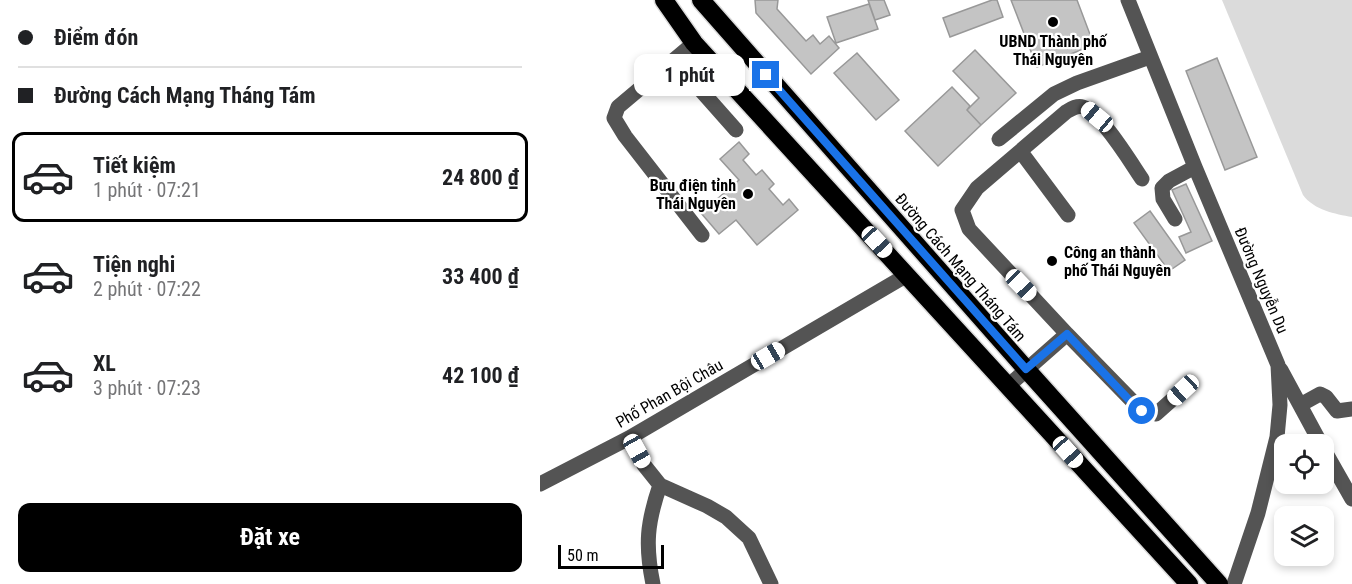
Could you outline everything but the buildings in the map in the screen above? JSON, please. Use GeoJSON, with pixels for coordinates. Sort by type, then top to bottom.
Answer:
{"type":"FeatureCollection","features":[{"type":"Feature","properties":{"kind":"highway"},"geometry":{"type":"LineString","coordinates":[[664,0],[694,43],[1189,584]]}},
{"type":"Feature","properties":{"kind":"highway","name":"Đường Cách Mạng Tháng Tám"},"geometry":{"type":"LineString","coordinates":[[700,0],[1219,584]]}},
{"type":"Feature","properties":{"kind":"street","name":"Đường Nguyễn Du"},"geometry":{"type":"LineString","coordinates":[[1128,0],[1278,365],[1280,405],[1277,437],[1258,513],[1234,584]]}},
{"type":"Feature","properties":{"kind":"street"},"geometry":{"type":"LineString","coordinates":[[694,43],[618,107],[614,118],[625,136],[702,235]]}},
{"type":"Feature","properties":{"kind":"street"},"geometry":{"type":"LineString","coordinates":[[999,138],[1054,94],[1077,83],[1150,57]]}},
{"type":"Feature","properties":{"kind":"street"},"geometry":{"type":"LineString","coordinates":[[674,60],[736,130]]}},
{"type":"Feature","properties":{"kind":"street"},"geometry":{"type":"LineString","coordinates":[[1142,179],[1097,117],[1084,107],[1076,106],[977,188],[962,210],[964,221],[975,236],[1142,411],[1156,414],[1183,390]]}},
{"type":"Feature","properties":{"kind":"street"},"geometry":{"type":"LineString","coordinates":[[1021,152],[1068,215]]}},
{"type":"Feature","properties":{"kind":"street"},"geometry":{"type":"LineString","coordinates":[[1175,219],[1163,199],[1162,188],[1195,167]]}},
{"type":"Feature","properties":{"kind":"street","name":"Phố Phan Bội Châu"},"geometry":{"type":"LineString","coordinates":[[540,484],[629,438],[907,275]]}},
{"type":"Feature","properties":{"kind":"street"},"geometry":{"type":"LineString","coordinates":[[1008,386],[1067,334]]}},
{"type":"Feature","properties":{"kind":"street"},"geometry":{"type":"LineString","coordinates":[[1278,365],[1316,434]]}},
{"type":"Feature","properties":{"kind":"street"},"geometry":{"type":"LineString","coordinates":[[1300,405],[1320,394],[1326,397],[1337,411],[1352,409]]}},
{"type":"Feature","properties":{"kind":"street"},"geometry":{"type":"LineString","coordinates":[[629,438],[644,465],[660,485],[726,517],[749,538],[771,584]]}},
{"type":"Feature","properties":{"kind":"street"},"geometry":{"type":"LineString","coordinates":[[1334,467],[1352,499]]}},
{"type":"Feature","properties":{"kind":"street"},"geometry":{"type":"LineString","coordinates":[[653,584],[647,534],[660,485]]}},
{"type":"Feature","properties":{"kind":"shaded area"},"geometry":{"type":"Polygon","coordinates":[[[1222,0],[1352,0],[1352,217],[1319,208],[1303,195],[1222,0]]]}},
{"type":"Feature","properties":{"kind":"place","name":"UBND Thành phố Thái Nguyên"},"geometry":{"type":"Point","coordinates":[1053,22]}},
{"type":"Feature","properties":{"kind":"place","name":"Bưu điện tỉnh Thái Nguyên"},"geometry":{"type":"Point","coordinates":[748,194]}},
{"type":"Feature","properties":{"kind":"place","name":"Công an thành phố Thái Nguyên"},"geometry":{"type":"Point","coordinates":[1052,261]}},
{"type":"Feature","properties":{"kind":"route"},"geometry":{"type":"LineString","coordinates":[[766,75],[1026,369],[1067,334],[1142,411]]}}]}
